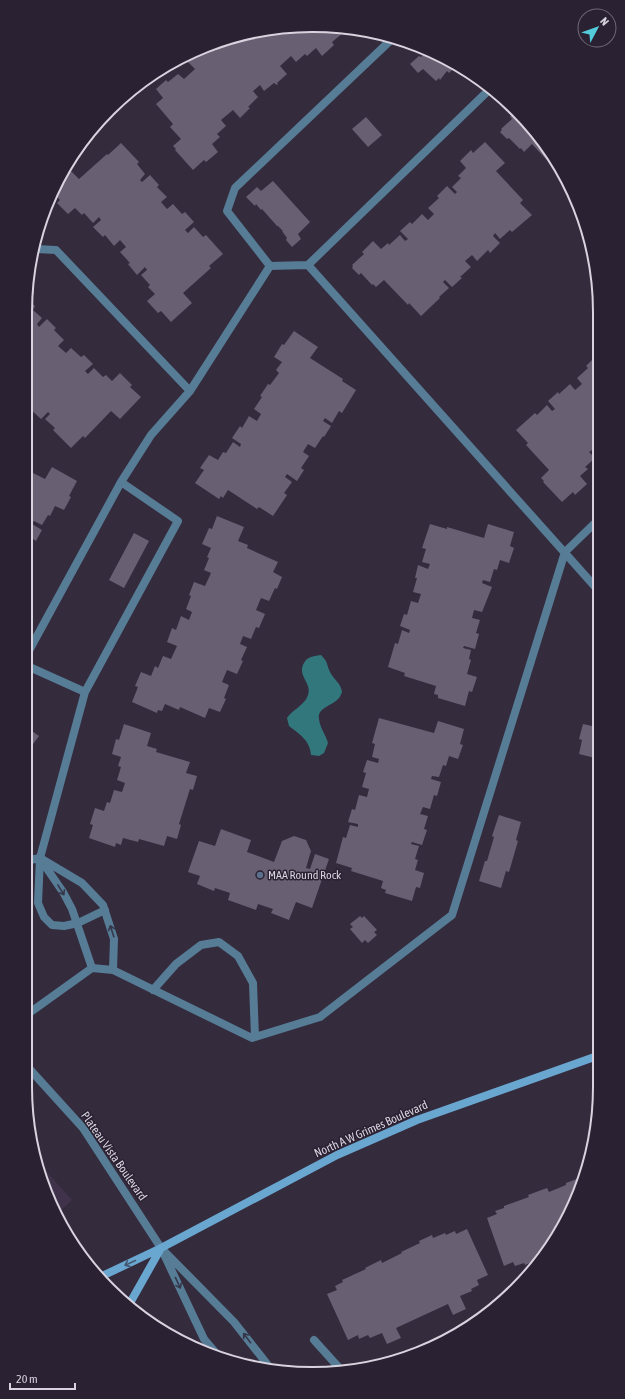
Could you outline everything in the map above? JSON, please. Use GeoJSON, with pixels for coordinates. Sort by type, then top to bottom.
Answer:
{"type":"FeatureCollection","features":[{"type":"Feature","properties":{"kind":"main road","name":"North A W Grimes Boulevard"},"geometry":{"type":"LineString","coordinates":[[105,1275],[161,1248],[337,1155],[417,1120],[593,1057]]}},
{"type":"Feature","properties":{"kind":"main road"},"geometry":{"type":"LineString","coordinates":[[132,1300],[161,1248]]}},
{"type":"Feature","properties":{"kind":"street"},"geometry":{"type":"LineString","coordinates":[[270,266],[227,211],[235,188],[388,43]]}},
{"type":"Feature","properties":{"kind":"street"},"geometry":{"type":"LineString","coordinates":[[270,266],[308,265],[486,93]]}},
{"type":"Feature","properties":{"kind":"street"},"geometry":{"type":"LineString","coordinates":[[39,249],[56,250],[190,391]]}},
{"type":"Feature","properties":{"kind":"street"},"geometry":{"type":"LineString","coordinates":[[308,265],[593,584]]}},
{"type":"Feature","properties":{"kind":"street"},"geometry":{"type":"LineString","coordinates":[[32,645],[121,482],[151,435],[190,391],[270,266]]}},
{"type":"Feature","properties":{"kind":"street"},"geometry":{"type":"LineString","coordinates":[[105,910],[78,923],[64,926],[52,925],[44,917],[38,903],[40,858],[85,692],[178,521],[121,482]]}},
{"type":"Feature","properties":{"kind":"street"},"geometry":{"type":"LineString","coordinates":[[32,1011],[92,968],[113,970],[252,1038],[320,1017],[452,915],[565,552],[593,525]]}},
{"type":"Feature","properties":{"kind":"street"},"geometry":{"type":"LineString","coordinates":[[32,668],[85,692]]}},
{"type":"Feature","properties":{"kind":"street"},"geometry":{"type":"LineString","coordinates":[[40,858],[63,892],[78,923],[92,968]]}},
{"type":"Feature","properties":{"kind":"street"},"geometry":{"type":"LineString","coordinates":[[32,860],[40,858],[82,883],[103,905],[114,939],[113,970]]}},
{"type":"Feature","properties":{"kind":"street"},"geometry":{"type":"LineString","coordinates":[[153,990],[176,964],[201,945],[219,942],[238,956],[253,983],[255,1037]]}},
{"type":"Feature","properties":{"kind":"street","name":"Plateau Vista Boulevard"},"geometry":{"type":"LineString","coordinates":[[32,1072],[83,1128],[161,1248],[204,1339],[212,1349]]}},
{"type":"Feature","properties":{"kind":"street","name":"Plateau Vista Boulevard"},"geometry":{"type":"LineString","coordinates":[[161,1248],[234,1322],[267,1363]]}},
{"type":"Feature","properties":{"kind":"street"},"geometry":{"type":"LineString","coordinates":[[314,1340],[337,1366]]}},
{"type":"Feature","properties":{"kind":"shaded area"},"geometry":{"type":"Polygon","coordinates":[[[321,655],[340,686],[342,692],[338,699],[320,712],[319,719],[328,743],[324,753],[319,756],[311,755],[309,745],[289,726],[287,718],[304,702],[308,695],[309,690],[302,670],[303,665],[309,658],[321,655]]]}},
{"type":"Feature","properties":{"kind":"shaded area"},"geometry":{"type":"Polygon","coordinates":[[[45,1170],[72,1200],[61,1211],[53,1194],[45,1170]]]}},
{"type":"Feature","properties":{"kind":"building"},"geometry":{"type":"Polygon","coordinates":[[[312,32],[342,34],[332,42],[334,45],[322,56],[316,48],[307,56],[305,54],[296,62],[291,56],[280,66],[287,74],[277,83],[277,85],[274,83],[264,91],[260,85],[253,91],[258,97],[240,118],[233,110],[221,120],[226,126],[217,134],[220,137],[212,144],[218,152],[206,162],[204,160],[193,170],[173,146],[181,139],[170,127],[173,124],[156,104],[163,98],[156,89],[166,80],[168,82],[178,74],[184,79],[195,69],[187,61],[205,53],[214,50],[215,51],[222,47],[258,37],[276,34],[312,32]]]}},
{"type":"Feature","properties":{"kind":"building"},"geometry":{"type":"Polygon","coordinates":[[[423,55],[452,70],[449,73],[447,71],[440,80],[439,78],[436,81],[423,69],[418,73],[410,64],[419,56],[421,57],[423,55]]]}},
{"type":"Feature","properties":{"kind":"building"},"geometry":{"type":"Polygon","coordinates":[[[512,115],[535,142],[550,163],[532,144],[524,152],[500,132],[502,130],[501,129],[512,119],[510,116],[512,115]]]}},
{"type":"Feature","properties":{"kind":"building"},"geometry":{"type":"Polygon","coordinates":[[[366,117],[382,135],[368,147],[352,129],[366,117]]]}},
{"type":"Feature","properties":{"kind":"building"},"geometry":{"type":"Polygon","coordinates":[[[485,142],[505,163],[496,171],[523,200],[520,203],[532,215],[512,232],[510,230],[500,239],[495,233],[493,236],[500,243],[490,253],[488,250],[477,261],[472,255],[465,261],[471,267],[452,287],[445,280],[443,282],[449,288],[421,316],[384,280],[376,287],[373,284],[372,285],[361,273],[359,275],[352,268],[352,265],[364,254],[362,252],[373,241],[381,249],[388,243],[389,245],[400,235],[405,241],[408,239],[400,231],[410,222],[412,224],[422,214],[428,220],[434,214],[428,208],[439,198],[437,196],[447,186],[455,194],[457,192],[452,187],[461,178],[458,176],[466,168],[460,161],[471,150],[473,153],[485,142]]]}},
{"type":"Feature","properties":{"kind":"building"},"geometry":{"type":"Polygon","coordinates":[[[121,143],[139,162],[137,164],[145,174],[140,180],[142,182],[150,175],[159,185],[157,187],[167,197],[161,202],[167,209],[173,204],[182,214],[185,212],[194,222],[185,230],[188,233],[194,227],[203,237],[206,235],[223,254],[209,266],[211,268],[183,293],[192,303],[171,322],[161,311],[158,313],[147,301],[155,294],[148,287],[150,285],[141,275],[147,270],[145,267],[137,275],[128,264],[130,263],[120,252],[126,247],[120,240],[114,246],[105,235],[103,237],[93,227],[101,220],[99,217],[93,223],[84,213],[82,215],[75,208],[68,214],[57,203],[60,200],[57,197],[71,171],[79,179],[107,154],[108,155],[121,143]]]}},
{"type":"Feature","properties":{"kind":"building"},"geometry":{"type":"Polygon","coordinates":[[[273,181],[310,222],[298,234],[301,239],[292,247],[286,240],[287,238],[283,231],[262,209],[261,210],[256,204],[255,206],[246,197],[257,187],[261,191],[273,181]]]}},
{"type":"Feature","properties":{"kind":"building"},"geometry":{"type":"Polygon","coordinates":[[[32,304],[35,306],[33,310],[42,318],[37,324],[39,327],[47,319],[56,328],[54,330],[64,340],[58,346],[66,353],[71,348],[81,357],[84,355],[93,364],[85,371],[88,374],[94,368],[103,377],[106,375],[112,381],[120,373],[132,385],[130,387],[141,397],[120,419],[111,411],[85,438],[83,436],[71,448],[53,430],[55,428],[45,419],[50,414],[48,412],[41,419],[32,411],[32,304]]]}},
{"type":"Feature","properties":{"kind":"building"},"geometry":{"type":"Polygon","coordinates":[[[294,331],[318,347],[310,358],[343,379],[342,381],[356,390],[342,413],[339,411],[332,423],[325,418],[323,421],[331,426],[315,448],[308,444],[303,452],[309,456],[301,468],[304,470],[297,481],[287,474],[285,477],[292,482],[284,493],[287,495],[273,516],[259,507],[257,509],[228,490],[223,498],[221,496],[219,499],[195,483],[204,470],[200,468],[209,455],[218,460],[223,452],[226,453],[233,442],[240,447],[241,444],[232,438],[240,426],[242,428],[249,416],[257,421],[261,414],[254,409],[268,384],[270,385],[279,373],[276,370],[282,362],[274,357],[282,344],[284,345],[294,331]]]}},
{"type":"Feature","properties":{"kind":"building"},"geometry":{"type":"Polygon","coordinates":[[[593,359],[593,451],[592,450],[589,452],[593,456],[593,460],[585,467],[588,469],[580,476],[587,484],[575,495],[573,492],[562,502],[541,478],[549,470],[526,445],[528,443],[516,430],[535,413],[537,415],[547,405],[552,411],[555,409],[548,401],[570,384],[575,390],[582,384],[577,378],[588,368],[586,366],[593,359]]]}},
{"type":"Feature","properties":{"kind":"building"},"geometry":{"type":"Polygon","coordinates":[[[52,467],[77,481],[64,510],[55,506],[50,516],[48,515],[42,525],[34,521],[32,524],[32,472],[45,479],[52,467]]]}},
{"type":"Feature","properties":{"kind":"building"},"geometry":{"type":"Polygon","coordinates":[[[217,516],[244,527],[238,541],[248,545],[247,548],[278,562],[273,572],[282,577],[277,589],[275,588],[269,601],[261,598],[256,610],[265,614],[259,628],[256,627],[251,639],[243,636],[240,644],[247,647],[237,674],[227,670],[222,682],[229,685],[224,698],[226,699],[220,712],[209,708],[205,718],[180,707],[179,710],[165,704],[162,711],[158,710],[157,713],[132,702],[138,687],[135,686],[141,672],[151,676],[155,666],[158,668],[163,656],[171,659],[177,646],[167,642],[172,628],[176,630],[181,616],[189,620],[192,612],[186,609],[194,582],[205,586],[211,573],[204,570],[211,548],[202,544],[209,528],[212,529],[217,516]]]}},
{"type":"Feature","properties":{"kind":"building"},"geometry":{"type":"Polygon","coordinates":[[[32,524],[42,530],[36,541],[33,539],[32,541],[32,524]]]}},
{"type":"Feature","properties":{"kind":"building"},"geometry":{"type":"Polygon","coordinates":[[[430,524],[447,529],[447,527],[484,538],[488,524],[514,532],[510,546],[514,548],[509,563],[500,560],[497,570],[494,569],[490,582],[483,580],[482,583],[492,587],[482,612],[474,610],[472,618],[480,620],[476,633],[479,634],[475,649],[464,646],[463,648],[471,650],[469,659],[471,660],[467,674],[477,677],[472,692],[469,691],[465,706],[438,698],[438,695],[434,694],[436,686],[404,676],[405,673],[388,667],[395,643],[398,644],[402,630],[409,633],[410,630],[400,626],[404,614],[407,615],[411,601],[418,603],[421,594],[413,592],[417,578],[415,578],[418,565],[428,569],[430,564],[422,562],[426,549],[422,548],[430,524]]]}},
{"type":"Feature","properties":{"kind":"building"},"geometry":{"type":"Polygon","coordinates":[[[134,533],[149,541],[124,588],[109,580],[134,533]]]}},
{"type":"Feature","properties":{"kind":"building"},"geometry":{"type":"Polygon","coordinates":[[[379,718],[434,733],[438,721],[464,729],[460,744],[463,745],[458,759],[449,756],[446,766],[443,765],[439,777],[432,776],[431,779],[441,782],[437,796],[434,795],[430,809],[423,807],[420,814],[428,816],[424,829],[427,830],[422,845],[412,842],[411,844],[419,846],[415,859],[418,860],[415,870],[424,873],[420,888],[416,887],[412,901],[385,893],[386,890],[381,888],[383,881],[351,871],[352,868],[336,863],[343,837],[346,838],[350,825],[358,827],[358,824],[348,822],[352,809],[355,810],[359,795],[367,797],[369,789],[362,787],[366,773],[363,772],[367,760],[378,763],[379,759],[372,757],[375,744],[372,743],[379,718]]]}},
{"type":"Feature","properties":{"kind":"building"},"geometry":{"type":"Polygon","coordinates":[[[593,722],[593,758],[579,754],[582,740],[579,739],[583,724],[592,726],[593,722]]]}},
{"type":"Feature","properties":{"kind":"building"},"geometry":{"type":"Polygon","coordinates":[[[124,724],[151,733],[147,746],[157,749],[156,752],[190,762],[186,773],[197,776],[193,790],[190,789],[179,824],[181,825],[177,839],[167,836],[164,846],[139,839],[138,842],[123,838],[121,845],[116,843],[115,847],[89,838],[93,825],[90,824],[95,808],[104,811],[107,802],[110,803],[114,790],[122,792],[125,783],[117,780],[121,767],[118,766],[121,757],[112,754],[116,739],[119,740],[124,724]]]}},
{"type":"Feature","properties":{"kind":"building"},"geometry":{"type":"Polygon","coordinates":[[[32,731],[39,736],[32,746],[32,731]]]}},
{"type":"Feature","properties":{"kind":"building"},"geometry":{"type":"Polygon","coordinates":[[[499,815],[521,822],[516,840],[518,841],[509,872],[506,871],[501,888],[479,881],[485,861],[487,861],[494,837],[492,836],[499,815]]]}},
{"type":"Feature","properties":{"kind":"building","name":"MAA Round Rock"},"geometry":{"type":"Polygon","coordinates":[[[221,829],[251,840],[247,852],[274,862],[282,841],[294,836],[306,840],[311,851],[306,868],[310,869],[315,854],[329,859],[312,908],[296,902],[289,920],[271,913],[273,909],[258,904],[256,910],[228,900],[230,893],[215,888],[214,891],[197,884],[200,876],[188,872],[199,841],[215,846],[221,829]]]}},
{"type":"Feature","properties":{"kind":"building"},"geometry":{"type":"Polygon","coordinates":[[[360,916],[362,918],[364,916],[377,930],[374,932],[377,935],[368,943],[365,940],[362,943],[350,929],[353,927],[350,924],[360,916]]]}},
{"type":"Feature","properties":{"kind":"building"},"geometry":{"type":"Polygon","coordinates":[[[577,1179],[564,1211],[546,1242],[535,1257],[530,1263],[525,1265],[524,1263],[515,1266],[513,1262],[504,1266],[487,1218],[497,1214],[495,1211],[504,1208],[504,1206],[529,1197],[528,1195],[547,1188],[549,1192],[566,1185],[566,1183],[577,1179]]]}},
{"type":"Feature","properties":{"kind":"building"},"geometry":{"type":"Polygon","coordinates":[[[467,1229],[488,1275],[477,1280],[479,1285],[471,1289],[472,1291],[460,1296],[466,1309],[453,1315],[448,1304],[396,1328],[401,1338],[387,1344],[382,1333],[370,1338],[368,1335],[359,1339],[358,1335],[348,1340],[327,1294],[337,1290],[335,1286],[343,1282],[342,1280],[381,1260],[382,1263],[402,1253],[401,1252],[420,1243],[419,1241],[432,1235],[433,1238],[455,1231],[456,1234],[467,1229]]]}},
{"type":"Feature","properties":{"kind":"place","name":"MAA Round Rock"},"geometry":{"type":"Point","coordinates":[260,875]}}]}
